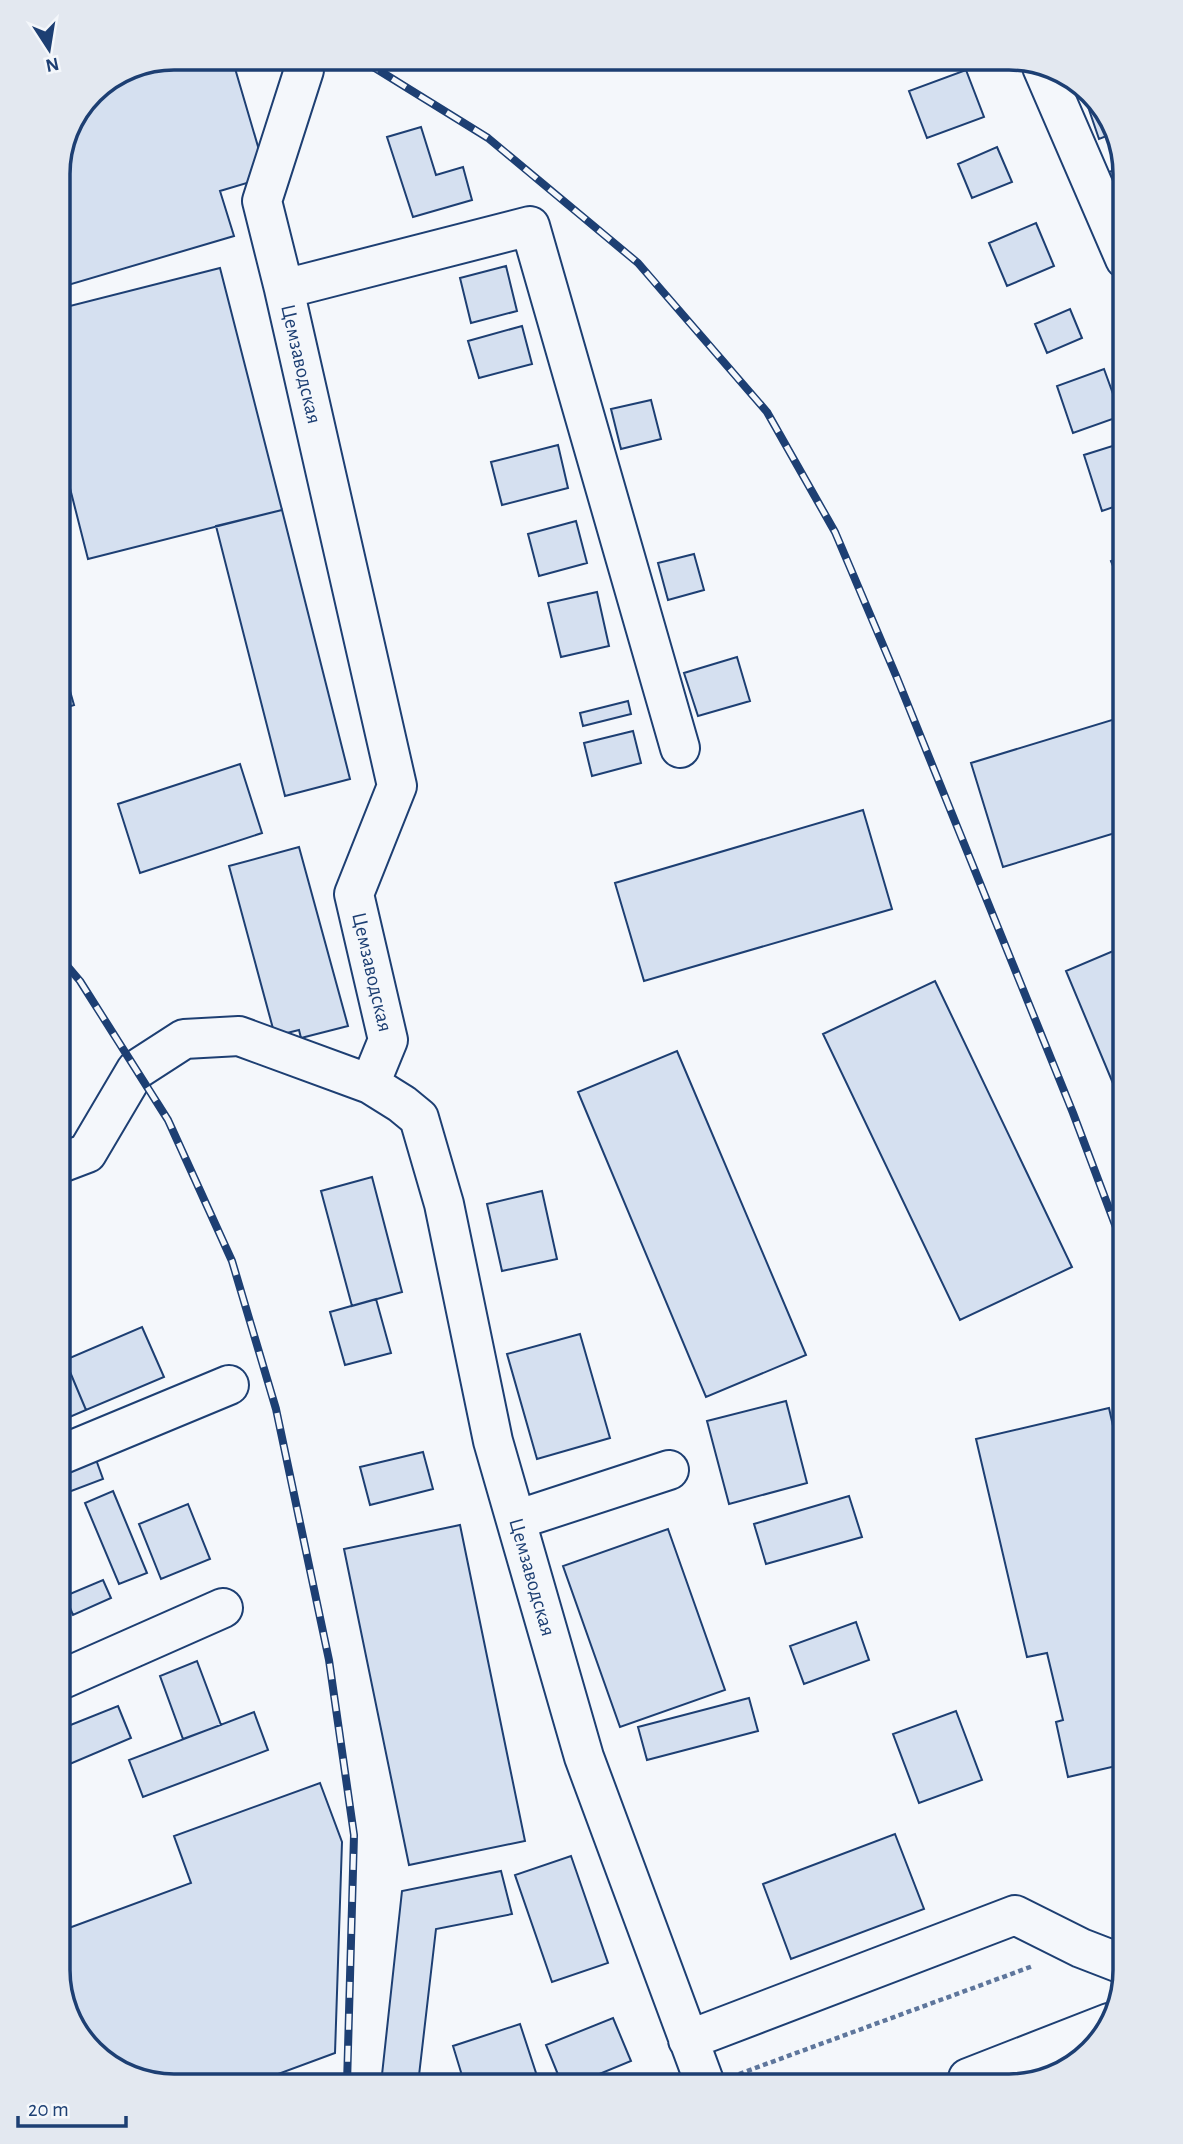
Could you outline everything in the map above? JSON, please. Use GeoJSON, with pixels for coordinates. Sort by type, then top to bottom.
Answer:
{"type":"FeatureCollection","features":[{"type":"Feature","properties":{"kind":"street"},"geometry":{"type":"LineString","coordinates":[[284,289],[262,201],[304,70]]}},
{"type":"Feature","properties":{"kind":"street"},"geometry":{"type":"LineString","coordinates":[[1047,78],[1113,231]]}},
{"type":"Feature","properties":{"kind":"street","name":"Цемзаводская"},"geometry":{"type":"LineString","coordinates":[[370,1084],[388,1040],[354,894],[397,786],[284,289],[530,226],[680,748]]}},
{"type":"Feature","properties":{"kind":"street","name":"Цемзаводская"},"geometry":{"type":"LineString","coordinates":[[73,1158],[136,1070],[184,1039],[239,1036],[370,1084],[419,1118],[444,1204],[493,1441],[584,1757],[688,2040],[716,2074]]}},
{"type":"Feature","properties":{"kind":"street"},"geometry":{"type":"LineString","coordinates":[[70,1451],[229,1385]]}},
{"type":"Feature","properties":{"kind":"street"},"geometry":{"type":"LineString","coordinates":[[516,1520],[669,1470]]}},
{"type":"Feature","properties":{"kind":"street"},"geometry":{"type":"LineString","coordinates":[[70,1676],[223,1608]]}},
{"type":"Feature","properties":{"kind":"street"},"geometry":{"type":"LineString","coordinates":[[688,2040],[1015,1915],[1081,1948],[1113,1960]]}},
{"type":"Feature","properties":{"kind":"street"},"geometry":{"type":"LineString","coordinates":[[978,2074],[1094,2029]]}},
{"type":"Feature","properties":{"kind":"path"},"geometry":{"type":"LineString","coordinates":[[730,2074],[1081,1948]]}},
{"type":"Feature","properties":{"kind":"building"},"geometry":{"type":"Polygon","coordinates":[[[235,70],[267,177],[220,191],[234,236],[70,284],[70,167],[81,128],[106,96],[134,78],[154,72],[235,70]]]}},
{"type":"Feature","properties":{"kind":"building"},"geometry":{"type":"Polygon","coordinates":[[[966,70],[984,117],[927,138],[909,91],[966,70]]]}},
{"type":"Feature","properties":{"kind":"building"},"geometry":{"type":"Polygon","coordinates":[[[1088,108],[1105,134],[1106,136],[1099,139],[1088,108]]]}},
{"type":"Feature","properties":{"kind":"building"},"geometry":{"type":"Polygon","coordinates":[[[421,127],[436,175],[463,167],[472,200],[413,217],[387,137],[421,127]]]}},
{"type":"Feature","properties":{"kind":"building"},"geometry":{"type":"Polygon","coordinates":[[[997,147],[1012,182],[972,198],[958,164],[997,147]]]}},
{"type":"Feature","properties":{"kind":"building"},"geometry":{"type":"Polygon","coordinates":[[[1036,223],[1054,266],[1007,286],[989,243],[1036,223]]]}},
{"type":"Feature","properties":{"kind":"building"},"geometry":{"type":"Polygon","coordinates":[[[506,266],[517,311],[471,323],[460,278],[506,266]]]}},
{"type":"Feature","properties":{"kind":"building"},"geometry":{"type":"Polygon","coordinates":[[[220,268],[282,510],[88,559],[70,488],[70,306],[220,268]]]}},
{"type":"Feature","properties":{"kind":"building"},"geometry":{"type":"Polygon","coordinates":[[[1070,309],[1082,338],[1047,353],[1035,324],[1070,309]]]}},
{"type":"Feature","properties":{"kind":"building"},"geometry":{"type":"Polygon","coordinates":[[[522,326],[532,364],[479,378],[468,341],[522,326]]]}},
{"type":"Feature","properties":{"kind":"building"},"geometry":{"type":"Polygon","coordinates":[[[1104,369],[1113,394],[1113,419],[1073,433],[1057,386],[1104,369]]]}},
{"type":"Feature","properties":{"kind":"building"},"geometry":{"type":"Polygon","coordinates":[[[651,400],[661,439],[621,449],[611,409],[651,400]]]}},
{"type":"Feature","properties":{"kind":"building"},"geometry":{"type":"Polygon","coordinates":[[[558,445],[568,488],[502,505],[491,462],[558,445]]]}},
{"type":"Feature","properties":{"kind":"building"},"geometry":{"type":"Polygon","coordinates":[[[1113,446],[1113,507],[1102,511],[1084,455],[1113,446]]]}},
{"type":"Feature","properties":{"kind":"building"},"geometry":{"type":"Polygon","coordinates":[[[282,510],[350,779],[285,796],[216,526],[282,510]]]}},
{"type":"Feature","properties":{"kind":"building"},"geometry":{"type":"Polygon","coordinates":[[[576,521],[587,563],[539,576],[528,534],[576,521]]]}},
{"type":"Feature","properties":{"kind":"building"},"geometry":{"type":"Polygon","coordinates":[[[694,554],[704,590],[668,600],[658,563],[694,554]]]}},
{"type":"Feature","properties":{"kind":"building"},"geometry":{"type":"Polygon","coordinates":[[[597,592],[609,646],[561,657],[548,603],[597,592]]]}},
{"type":"Feature","properties":{"kind":"building"},"geometry":{"type":"Polygon","coordinates":[[[737,657],[750,701],[698,716],[684,673],[737,657]]]}},
{"type":"Feature","properties":{"kind":"building"},"geometry":{"type":"Polygon","coordinates":[[[628,701],[631,714],[583,726],[580,713],[628,701]]]}},
{"type":"Feature","properties":{"kind":"building"},"geometry":{"type":"Polygon","coordinates":[[[1113,720],[1113,834],[1003,867],[971,763],[1113,720]]]}},
{"type":"Feature","properties":{"kind":"building"},"geometry":{"type":"Polygon","coordinates":[[[633,731],[641,763],[592,776],[584,743],[633,731]]]}},
{"type":"Feature","properties":{"kind":"building"},"geometry":{"type":"Polygon","coordinates":[[[240,764],[262,833],[140,873],[118,804],[240,764]]]}},
{"type":"Feature","properties":{"kind":"building"},"geometry":{"type":"Polygon","coordinates":[[[863,810],[892,909],[644,981],[615,883],[863,810]]]}},
{"type":"Feature","properties":{"kind":"building"},"geometry":{"type":"Polygon","coordinates":[[[299,847],[348,1026],[301,1038],[299,1030],[275,1036],[229,866],[299,847]]]}},
{"type":"Feature","properties":{"kind":"building"},"geometry":{"type":"Polygon","coordinates":[[[1113,951],[1113,1083],[1066,971],[1113,951]]]}},
{"type":"Feature","properties":{"kind":"building"},"geometry":{"type":"Polygon","coordinates":[[[935,981],[1072,1267],[960,1320],[823,1034],[935,981]]]}},
{"type":"Feature","properties":{"kind":"building"},"geometry":{"type":"Polygon","coordinates":[[[677,1051],[806,1355],[706,1397],[578,1092],[677,1051]]]}},
{"type":"Feature","properties":{"kind":"building"},"geometry":{"type":"Polygon","coordinates":[[[372,1177],[402,1292],[352,1306],[321,1191],[372,1177]]]}},
{"type":"Feature","properties":{"kind":"building"},"geometry":{"type":"Polygon","coordinates":[[[542,1191],[557,1259],[502,1271],[487,1204],[542,1191]]]}},
{"type":"Feature","properties":{"kind":"building"},"geometry":{"type":"Polygon","coordinates":[[[376,1299],[391,1353],[345,1365],[330,1312],[376,1299]]]}},
{"type":"Feature","properties":{"kind":"building"},"geometry":{"type":"Polygon","coordinates":[[[142,1327],[164,1377],[86,1410],[70,1372],[70,1358],[142,1327]]]}},
{"type":"Feature","properties":{"kind":"building"},"geometry":{"type":"Polygon","coordinates":[[[580,1334],[610,1438],[537,1459],[507,1354],[580,1334]]]}},
{"type":"Feature","properties":{"kind":"building"},"geometry":{"type":"Polygon","coordinates":[[[70,1372],[86,1410],[70,1417],[70,1372]]]}},
{"type":"Feature","properties":{"kind":"building"},"geometry":{"type":"Polygon","coordinates":[[[786,1401],[807,1483],[729,1504],[707,1421],[786,1401]]]}},
{"type":"Feature","properties":{"kind":"building"},"geometry":{"type":"Polygon","coordinates":[[[1109,1408],[1113,1426],[1113,1767],[1068,1777],[1056,1722],[1063,1720],[1047,1653],[1027,1657],[976,1439],[1109,1408]]]}},
{"type":"Feature","properties":{"kind":"building"},"geometry":{"type":"Polygon","coordinates":[[[423,1452],[433,1489],[370,1505],[360,1467],[423,1452]]]}},
{"type":"Feature","properties":{"kind":"building"},"geometry":{"type":"Polygon","coordinates":[[[94,1454],[103,1479],[70,1491],[70,1464],[94,1454]]]}},
{"type":"Feature","properties":{"kind":"building"},"geometry":{"type":"Polygon","coordinates":[[[113,1491],[147,1573],[119,1584],[85,1503],[113,1491]]]}},
{"type":"Feature","properties":{"kind":"building"},"geometry":{"type":"Polygon","coordinates":[[[849,1496],[862,1537],[766,1564],[754,1524],[849,1496]]]}},
{"type":"Feature","properties":{"kind":"building"},"geometry":{"type":"Polygon","coordinates":[[[188,1504],[210,1559],[161,1579],[139,1524],[188,1504]]]}},
{"type":"Feature","properties":{"kind":"building"},"geometry":{"type":"Polygon","coordinates":[[[460,1525],[525,1841],[409,1865],[344,1549],[460,1525]]]}},
{"type":"Feature","properties":{"kind":"building"},"geometry":{"type":"Polygon","coordinates":[[[668,1529],[725,1690],[620,1727],[563,1566],[668,1529]]]}},
{"type":"Feature","properties":{"kind":"building"},"geometry":{"type":"Polygon","coordinates":[[[103,1580],[111,1598],[73,1615],[70,1594],[103,1580]]]}},
{"type":"Feature","properties":{"kind":"building"},"geometry":{"type":"Polygon","coordinates":[[[856,1622],[869,1660],[804,1684],[790,1646],[856,1622]]]}},
{"type":"Feature","properties":{"kind":"building"},"geometry":{"type":"Polygon","coordinates":[[[197,1661],[221,1725],[183,1739],[160,1676],[197,1661]]]}},
{"type":"Feature","properties":{"kind":"building"},"geometry":{"type":"Polygon","coordinates":[[[749,1698],[758,1731],[647,1760],[638,1727],[749,1698]]]}},
{"type":"Feature","properties":{"kind":"building"},"geometry":{"type":"Polygon","coordinates":[[[118,1706],[131,1738],[70,1764],[70,1725],[118,1706]]]}},
{"type":"Feature","properties":{"kind":"building"},"geometry":{"type":"Polygon","coordinates":[[[956,1711],[982,1780],[919,1803],[893,1734],[956,1711]]]}},
{"type":"Feature","properties":{"kind":"building"},"geometry":{"type":"Polygon","coordinates":[[[254,1712],[268,1750],[143,1797],[129,1760],[254,1712]]]}},
{"type":"Feature","properties":{"kind":"building"},"geometry":{"type":"Polygon","coordinates":[[[320,1783],[342,1842],[335,2053],[278,2074],[167,2074],[128,2063],[116,2056],[92,2033],[78,2010],[72,1990],[70,1928],[191,1883],[174,1836],[320,1783]]]}},
{"type":"Feature","properties":{"kind":"building"},"geometry":{"type":"Polygon","coordinates":[[[895,1834],[924,1909],[791,1959],[763,1884],[895,1834]]]}},
{"type":"Feature","properties":{"kind":"building"},"geometry":{"type":"Polygon","coordinates":[[[571,1856],[608,1963],[552,1982],[515,1875],[571,1856]]]}},
{"type":"Feature","properties":{"kind":"building"},"geometry":{"type":"Polygon","coordinates":[[[501,1871],[512,1914],[436,1929],[419,2074],[382,2074],[402,1891],[501,1871]]]}},
{"type":"Feature","properties":{"kind":"building"},"geometry":{"type":"Polygon","coordinates":[[[613,2018],[631,2061],[599,2074],[558,2074],[546,2045],[613,2018]]]}},
{"type":"Feature","properties":{"kind":"building"},"geometry":{"type":"Polygon","coordinates":[[[520,2024],[536,2074],[462,2074],[453,2046],[520,2024]]]}},
{"type":"Feature","properties":{"kind":"railway"},"geometry":{"type":"LineString","coordinates":[[378,70],[488,138],[638,263],[767,412],[835,532],[1073,1113],[1113,1219]]}},
{"type":"Feature","properties":{"kind":"railway"},"geometry":{"type":"LineString","coordinates":[[70,969],[168,1120],[232,1261],[276,1409],[329,1660],[354,1835],[347,2074]]}}]}
